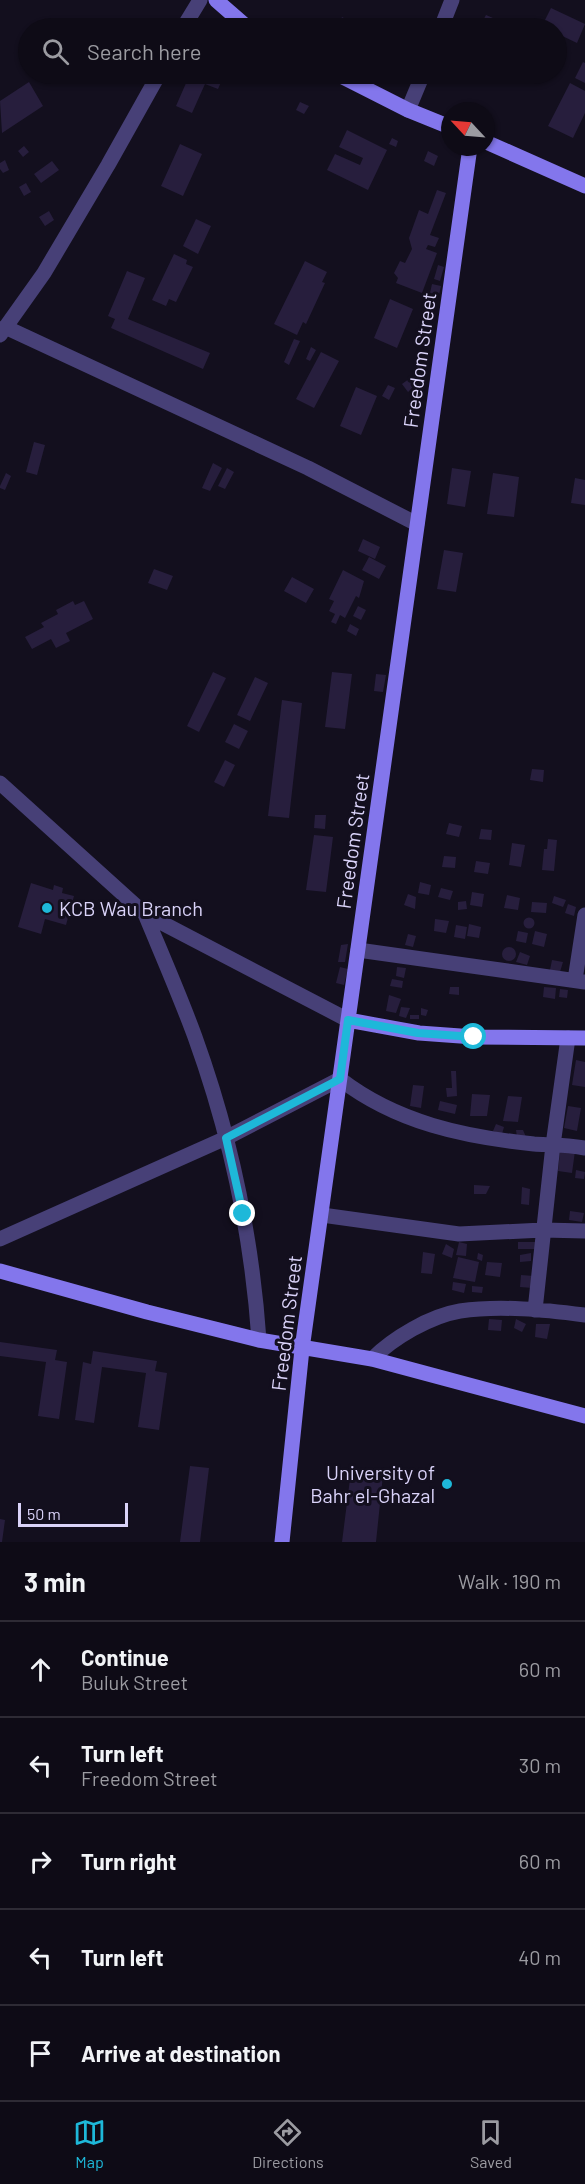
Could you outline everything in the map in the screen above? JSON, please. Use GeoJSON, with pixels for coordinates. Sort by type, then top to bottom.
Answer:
{"type":"FeatureCollection","features":[{"type":"Feature","properties":{"kind":"street"},"geometry":{"type":"LineString","coordinates":[[189,18],[200,0]]}},
{"type":"Feature","properties":{"kind":"street"},"geometry":{"type":"LineString","coordinates":[[216,0],[237,18]]}},
{"type":"Feature","properties":{"kind":"street"},"geometry":{"type":"LineString","coordinates":[[445,18],[452,0]]}},
{"type":"Feature","properties":{"kind":"street"},"geometry":{"type":"LineString","coordinates":[[153,84],[44,273],[3,331],[308,468],[417,524]]}},
{"type":"Feature","properties":{"kind":"street"},"geometry":{"type":"LineString","coordinates":[[357,84],[408,110],[441,123]]}},
{"type":"Feature","properties":{"kind":"street"},"geometry":{"type":"LineString","coordinates":[[408,110],[419,84]]}},
{"type":"Feature","properties":{"kind":"street"},"geometry":{"type":"LineString","coordinates":[[495,146],[585,186]]}},
{"type":"Feature","properties":{"kind":"street","name":"Freedom Street"},"geometry":{"type":"LineString","coordinates":[[282,1542],[302,1349],[470,156]]}},
{"type":"Feature","properties":{"kind":"street"},"geometry":{"type":"LineString","coordinates":[[0,783],[145,914],[348,1020],[418,1033],[474,1037],[585,1038]]}},
{"type":"Feature","properties":{"kind":"street"},"geometry":{"type":"LineString","coordinates":[[145,914],[195,1038],[226,1138],[255,1284],[259,1340]]}},
{"type":"Feature","properties":{"kind":"street"},"geometry":{"type":"LineString","coordinates":[[358,950],[580,981],[585,915]]}},
{"type":"Feature","properties":{"kind":"street"},"geometry":{"type":"LineString","coordinates":[[535,1310],[553,1145],[568,1038]]}},
{"type":"Feature","properties":{"kind":"street"},"geometry":{"type":"LineString","coordinates":[[0,1239],[226,1138],[340,1079],[361,1095],[420,1123],[492,1139],[585,1148]]}},
{"type":"Feature","properties":{"kind":"street"},"geometry":{"type":"LineString","coordinates":[[322,1215],[459,1234],[543,1230],[585,1231]]}},
{"type":"Feature","properties":{"kind":"street"},"geometry":{"type":"LineString","coordinates":[[0,1271],[259,1340],[372,1359],[585,1416]]}},
{"type":"Feature","properties":{"kind":"street"},"geometry":{"type":"LineString","coordinates":[[372,1359],[385,1346],[423,1324],[459,1311],[535,1310],[585,1315]]}},
{"type":"Feature","properties":{"kind":"building"},"geometry":{"type":"Polygon","coordinates":[[[551,8],[585,24],[577,43],[567,38],[567,18],[546,18],[551,8]]]}},
{"type":"Feature","properties":{"kind":"building"},"geometry":{"type":"Polygon","coordinates":[[[583,62],[585,63],[585,83],[575,78],[583,62]]]}},
{"type":"Feature","properties":{"kind":"building"},"geometry":{"type":"Polygon","coordinates":[[[570,83],[585,91],[585,113],[573,138],[548,126],[570,83]]]}},
{"type":"Feature","properties":{"kind":"building"},"geometry":{"type":"Polygon","coordinates":[[[26,84],[30,84],[43,106],[2,133],[0,101],[26,84]]]}},
{"type":"Feature","properties":{"kind":"building"},"geometry":{"type":"Polygon","coordinates":[[[186,84],[205,84],[192,113],[176,106],[186,84]]]}},
{"type":"Feature","properties":{"kind":"building"},"geometry":{"type":"Polygon","coordinates":[[[205,84],[220,84],[218,89],[205,84]]]}},
{"type":"Feature","properties":{"kind":"building"},"geometry":{"type":"Polygon","coordinates":[[[300,102],[309,106],[304,114],[296,110],[300,102]]]}},
{"type":"Feature","properties":{"kind":"building"},"geometry":{"type":"Polygon","coordinates":[[[347,130],[387,150],[368,190],[327,170],[335,154],[360,165],[363,158],[339,147],[347,130]]]}},
{"type":"Feature","properties":{"kind":"building"},"geometry":{"type":"Polygon","coordinates":[[[392,138],[398,141],[396,147],[389,144],[392,138]]]}},
{"type":"Feature","properties":{"kind":"building"},"geometry":{"type":"Polygon","coordinates":[[[180,144],[202,154],[183,196],[161,186],[180,144]]]}},
{"type":"Feature","properties":{"kind":"building"},"geometry":{"type":"Polygon","coordinates":[[[24,146],[29,152],[23,157],[18,151],[24,146]]]}},
{"type":"Feature","properties":{"kind":"building"},"geometry":{"type":"Polygon","coordinates":[[[428,151],[438,156],[434,166],[424,161],[428,151]]]}},
{"type":"Feature","properties":{"kind":"building"},"geometry":{"type":"Polygon","coordinates":[[[5,160],[9,170],[3,173],[0,163],[5,160]]]}},
{"type":"Feature","properties":{"kind":"building"},"geometry":{"type":"Polygon","coordinates":[[[52,161],[59,170],[41,183],[34,174],[52,161]]]}},
{"type":"Feature","properties":{"kind":"building"},"geometry":{"type":"Polygon","coordinates":[[[26,183],[31,192],[24,196],[19,187],[26,183]]]}},
{"type":"Feature","properties":{"kind":"building"},"geometry":{"type":"Polygon","coordinates":[[[437,190],[446,193],[430,235],[439,238],[435,247],[428,245],[426,249],[437,253],[422,293],[396,283],[398,278],[394,273],[400,261],[405,263],[412,249],[409,238],[419,210],[428,214],[437,190]]]}},
{"type":"Feature","properties":{"kind":"building"},"geometry":{"type":"Polygon","coordinates":[[[49,211],[54,220],[45,226],[39,217],[49,211]]]}},
{"type":"Feature","properties":{"kind":"building"},"geometry":{"type":"Polygon","coordinates":[[[196,219],[211,226],[198,254],[183,246],[196,219]]]}},
{"type":"Feature","properties":{"kind":"building"},"geometry":{"type":"Polygon","coordinates":[[[174,254],[187,260],[186,264],[193,267],[176,302],[169,299],[166,306],[152,300],[174,254]]]}},
{"type":"Feature","properties":{"kind":"building"},"geometry":{"type":"Polygon","coordinates":[[[305,261],[327,272],[322,282],[325,283],[306,324],[303,322],[297,335],[274,324],[305,261]]]}},
{"type":"Feature","properties":{"kind":"building"},"geometry":{"type":"Polygon","coordinates":[[[438,265],[444,267],[440,281],[434,279],[438,265]]]}},
{"type":"Feature","properties":{"kind":"building"},"geometry":{"type":"Polygon","coordinates":[[[127,271],[145,278],[128,319],[210,353],[203,369],[111,328],[115,319],[108,316],[127,271]]]}},
{"type":"Feature","properties":{"kind":"building"},"geometry":{"type":"Polygon","coordinates":[[[432,284],[441,286],[439,295],[430,293],[432,284]]]}},
{"type":"Feature","properties":{"kind":"building"},"geometry":{"type":"Polygon","coordinates":[[[390,299],[413,309],[397,348],[374,338],[390,299]]]}},
{"type":"Feature","properties":{"kind":"building"},"geometry":{"type":"Polygon","coordinates":[[[294,339],[300,341],[289,365],[284,362],[294,339]]]}},
{"type":"Feature","properties":{"kind":"building"},"geometry":{"type":"Polygon","coordinates":[[[311,347],[316,350],[310,361],[306,359],[311,347]]]}},
{"type":"Feature","properties":{"kind":"building"},"geometry":{"type":"Polygon","coordinates":[[[321,352],[339,361],[314,408],[296,399],[321,352]]]}},
{"type":"Feature","properties":{"kind":"building"},"geometry":{"type":"Polygon","coordinates":[[[413,376],[418,383],[408,392],[402,384],[413,376]]]}},
{"type":"Feature","properties":{"kind":"building"},"geometry":{"type":"Polygon","coordinates":[[[388,385],[395,388],[389,400],[382,396],[388,385]]]}},
{"type":"Feature","properties":{"kind":"building"},"geometry":{"type":"Polygon","coordinates":[[[356,387],[377,396],[361,435],[340,426],[356,387]]]}},
{"type":"Feature","properties":{"kind":"building"},"geometry":{"type":"Polygon","coordinates":[[[34,442],[45,445],[37,475],[26,472],[34,442]]]}},
{"type":"Feature","properties":{"kind":"building"},"geometry":{"type":"Polygon","coordinates":[[[213,463],[222,468],[210,491],[202,488],[213,463]]]}},
{"type":"Feature","properties":{"kind":"building"},"geometry":{"type":"Polygon","coordinates":[[[227,468],[234,472],[225,489],[218,486],[227,468]]]}},
{"type":"Feature","properties":{"kind":"building"},"geometry":{"type":"Polygon","coordinates":[[[452,468],[471,471],[465,507],[447,504],[452,468]]]}},
{"type":"Feature","properties":{"kind":"building"},"geometry":{"type":"Polygon","coordinates":[[[6,473],[11,476],[5,490],[0,486],[6,473]]]}},
{"type":"Feature","properties":{"kind":"building"},"geometry":{"type":"Polygon","coordinates":[[[493,473],[519,477],[514,517],[487,514],[493,473]]]}},
{"type":"Feature","properties":{"kind":"building"},"geometry":{"type":"Polygon","coordinates":[[[575,478],[585,480],[585,505],[571,503],[575,478]]]}},
{"type":"Feature","properties":{"kind":"building"},"geometry":{"type":"Polygon","coordinates":[[[363,539],[380,547],[375,559],[358,551],[363,539]]]}},
{"type":"Feature","properties":{"kind":"building"},"geometry":{"type":"Polygon","coordinates":[[[444,550],[463,553],[456,592],[437,589],[444,550]]]}},
{"type":"Feature","properties":{"kind":"building"},"geometry":{"type":"Polygon","coordinates":[[[369,557],[386,566],[379,579],[362,570],[369,557]]]}},
{"type":"Feature","properties":{"kind":"building"},"geometry":{"type":"Polygon","coordinates":[[[154,569],[173,576],[167,590],[148,583],[154,569]]]}},
{"type":"Feature","properties":{"kind":"building"},"geometry":{"type":"Polygon","coordinates":[[[343,570],[364,581],[359,598],[356,596],[345,618],[340,615],[336,624],[331,622],[335,614],[329,611],[334,601],[329,599],[343,570]]]}},
{"type":"Feature","properties":{"kind":"building"},"geometry":{"type":"Polygon","coordinates":[[[292,577],[314,589],[306,603],[284,591],[292,577]]]}},
{"type":"Feature","properties":{"kind":"building"},"geometry":{"type":"Polygon","coordinates":[[[73,601],[75,605],[84,601],[93,619],[66,633],[70,641],[56,648],[51,639],[32,649],[25,637],[44,627],[41,623],[58,614],[56,610],[73,601]]]}},
{"type":"Feature","properties":{"kind":"building"},"geometry":{"type":"Polygon","coordinates":[[[358,606],[366,610],[361,620],[353,616],[358,606]]]}},
{"type":"Feature","properties":{"kind":"building"},"geometry":{"type":"Polygon","coordinates":[[[350,624],[359,629],[356,636],[347,631],[350,624]]]}},
{"type":"Feature","properties":{"kind":"building"},"geometry":{"type":"Polygon","coordinates":[[[213,672],[226,678],[199,732],[187,726],[213,672]]]}},
{"type":"Feature","properties":{"kind":"building"},"geometry":{"type":"Polygon","coordinates":[[[332,672],[352,674],[345,729],[325,727],[332,672]]]}},
{"type":"Feature","properties":{"kind":"building"},"geometry":{"type":"Polygon","coordinates":[[[376,674],[386,675],[383,692],[374,691],[376,674]]]}},
{"type":"Feature","properties":{"kind":"building"},"geometry":{"type":"Polygon","coordinates":[[[255,677],[268,683],[250,721],[237,715],[255,677]]]}},
{"type":"Feature","properties":{"kind":"building"},"geometry":{"type":"Polygon","coordinates":[[[282,700],[302,703],[289,818],[268,816],[282,700]]]}},
{"type":"Feature","properties":{"kind":"building"},"geometry":{"type":"Polygon","coordinates":[[[234,724],[248,731],[239,749],[225,742],[234,724]]]}},
{"type":"Feature","properties":{"kind":"building"},"geometry":{"type":"Polygon","coordinates":[[[225,760],[235,765],[224,787],[214,782],[225,760]]]}},
{"type":"Feature","properties":{"kind":"building"},"geometry":{"type":"Polygon","coordinates":[[[532,769],[544,770],[543,782],[530,780],[532,769]]]}},
{"type":"Feature","properties":{"kind":"building"},"geometry":{"type":"Polygon","coordinates":[[[315,815],[326,815],[325,829],[314,828],[315,815]]]}},
{"type":"Feature","properties":{"kind":"building"},"geometry":{"type":"Polygon","coordinates":[[[449,823],[462,826],[459,837],[446,834],[449,823]]]}},
{"type":"Feature","properties":{"kind":"building"},"geometry":{"type":"Polygon","coordinates":[[[481,829],[492,830],[491,840],[479,839],[481,829]]]}},
{"type":"Feature","properties":{"kind":"building"},"geometry":{"type":"Polygon","coordinates":[[[314,835],[333,837],[326,892],[306,890],[314,835]]]}},
{"type":"Feature","properties":{"kind":"building"},"geometry":{"type":"Polygon","coordinates":[[[548,839],[557,840],[554,871],[542,870],[544,849],[547,849],[548,839]]]}},
{"type":"Feature","properties":{"kind":"building"},"geometry":{"type":"Polygon","coordinates":[[[512,843],[525,845],[521,867],[509,865],[512,843]]]}},
{"type":"Feature","properties":{"kind":"building"},"geometry":{"type":"Polygon","coordinates":[[[444,856],[456,857],[455,868],[442,867],[444,856]]]}},
{"type":"Feature","properties":{"kind":"building"},"geometry":{"type":"Polygon","coordinates":[[[476,861],[490,863],[488,874],[474,872],[476,861]]]}},
{"type":"Feature","properties":{"kind":"building"},"geometry":{"type":"Polygon","coordinates":[[[420,882],[431,885],[429,895],[418,893],[420,882]]]}},
{"type":"Feature","properties":{"kind":"building","name":"KCB Wau Branch"},"geometry":{"type":"Polygon","coordinates":[[[31,883],[53,890],[54,885],[63,888],[62,893],[74,896],[66,925],[45,919],[41,934],[18,927],[31,883]]]}},
{"type":"Feature","properties":{"kind":"building"},"geometry":{"type":"Polygon","coordinates":[[[441,888],[453,891],[450,900],[438,897],[441,888]]]}},
{"type":"Feature","properties":{"kind":"building"},"geometry":{"type":"Polygon","coordinates":[[[472,892],[484,894],[482,907],[470,905],[472,892]]]}},
{"type":"Feature","properties":{"kind":"building"},"geometry":{"type":"Polygon","coordinates":[[[408,894],[416,897],[415,909],[404,905],[408,894]]]}},
{"type":"Feature","properties":{"kind":"building"},"geometry":{"type":"Polygon","coordinates":[[[507,895],[520,898],[518,910],[504,908],[507,895]]]}},
{"type":"Feature","properties":{"kind":"building"},"geometry":{"type":"Polygon","coordinates":[[[554,896],[566,900],[563,907],[552,903],[554,896]]]}},
{"type":"Feature","properties":{"kind":"building"},"geometry":{"type":"Polygon","coordinates":[[[466,901],[467,909],[458,910],[458,902],[466,901]]]}},
{"type":"Feature","properties":{"kind":"building"},"geometry":{"type":"Polygon","coordinates":[[[532,902],[547,903],[546,913],[531,912],[532,902]]]}},
{"type":"Feature","properties":{"kind":"building"},"geometry":{"type":"Polygon","coordinates":[[[568,904],[576,907],[574,916],[565,913],[568,904]]]}},
{"type":"Feature","properties":{"kind":"building"},"geometry":{"type":"Polygon","coordinates":[[[529,918],[533,919],[533,927],[529,928],[525,927],[524,923],[525,919],[529,918]]]}},
{"type":"Feature","properties":{"kind":"building"},"geometry":{"type":"Polygon","coordinates":[[[435,919],[449,921],[446,933],[434,931],[435,919]]]}},
{"type":"Feature","properties":{"kind":"building"},"geometry":{"type":"Polygon","coordinates":[[[469,924],[481,927],[479,938],[467,936],[469,924]]]}},
{"type":"Feature","properties":{"kind":"building"},"geometry":{"type":"Polygon","coordinates":[[[456,925],[467,927],[465,939],[454,937],[456,925]]]}},
{"type":"Feature","properties":{"kind":"building"},"geometry":{"type":"Polygon","coordinates":[[[518,931],[528,933],[526,943],[516,941],[518,931]]]}},
{"type":"Feature","properties":{"kind":"building"},"geometry":{"type":"Polygon","coordinates":[[[535,931],[547,934],[544,947],[532,944],[535,931]]]}},
{"type":"Feature","properties":{"kind":"building"},"geometry":{"type":"Polygon","coordinates":[[[408,934],[416,936],[413,947],[405,945],[408,934]]]}},
{"type":"Feature","properties":{"kind":"building"},"geometry":{"type":"Polygon","coordinates":[[[348,944],[345,962],[338,962],[341,945],[348,944]]]}},
{"type":"Feature","properties":{"kind":"building"},"geometry":{"type":"Polygon","coordinates":[[[509,947],[514,949],[516,954],[514,959],[509,961],[504,959],[502,954],[504,949],[509,947]]]}},
{"type":"Feature","properties":{"kind":"building"},"geometry":{"type":"Polygon","coordinates":[[[520,952],[530,956],[527,965],[516,962],[520,952]]]}},
{"type":"Feature","properties":{"kind":"building"},"geometry":{"type":"Polygon","coordinates":[[[552,960],[563,962],[560,972],[550,970],[552,960]]]}},
{"type":"Feature","properties":{"kind":"building"},"geometry":{"type":"Polygon","coordinates":[[[340,967],[348,969],[344,985],[336,983],[340,967]]]}},
{"type":"Feature","properties":{"kind":"building"},"geometry":{"type":"Polygon","coordinates":[[[397,967],[406,968],[404,978],[396,976],[397,967]]]}},
{"type":"Feature","properties":{"kind":"building"},"geometry":{"type":"Polygon","coordinates":[[[392,979],[403,981],[402,988],[390,986],[392,979]]]}},
{"type":"Feature","properties":{"kind":"building"},"geometry":{"type":"Polygon","coordinates":[[[450,987],[459,987],[459,995],[449,994],[450,987]]]}},
{"type":"Feature","properties":{"kind":"building"},"geometry":{"type":"Polygon","coordinates":[[[544,987],[556,988],[555,999],[543,997],[544,987]]]}},
{"type":"Feature","properties":{"kind":"building"},"geometry":{"type":"Polygon","coordinates":[[[560,989],[568,990],[567,998],[559,997],[560,989]]]}},
{"type":"Feature","properties":{"kind":"building"},"geometry":{"type":"Polygon","coordinates":[[[389,995],[401,999],[396,1013],[386,1011],[389,995]]]}},
{"type":"Feature","properties":{"kind":"building"},"geometry":{"type":"Polygon","coordinates":[[[401,1007],[410,1008],[406,1018],[399,1016],[401,1007]]]}},
{"type":"Feature","properties":{"kind":"building"},"geometry":{"type":"Polygon","coordinates":[[[421,1008],[428,1010],[426,1016],[421,1015],[421,1008]]]}},
{"type":"Feature","properties":{"kind":"building"},"geometry":{"type":"Polygon","coordinates":[[[410,1015],[419,1015],[419,1019],[410,1019],[410,1015]]]}},
{"type":"Feature","properties":{"kind":"building"},"geometry":{"type":"Polygon","coordinates":[[[576,1060],[585,1062],[585,1087],[572,1085],[576,1060]]]}},
{"type":"Feature","properties":{"kind":"building"},"geometry":{"type":"Polygon","coordinates":[[[451,1071],[456,1071],[457,1096],[447,1097],[446,1088],[452,1088],[451,1071]]]}},
{"type":"Feature","properties":{"kind":"building"},"geometry":{"type":"Polygon","coordinates":[[[413,1085],[424,1086],[421,1108],[410,1106],[413,1085]]]}},
{"type":"Feature","properties":{"kind":"building"},"geometry":{"type":"Polygon","coordinates":[[[472,1094],[490,1095],[487,1116],[470,1116],[472,1094]]]}},
{"type":"Feature","properties":{"kind":"building"},"geometry":{"type":"Polygon","coordinates":[[[508,1096],[522,1097],[518,1122],[503,1121],[508,1096]]]}},
{"type":"Feature","properties":{"kind":"building"},"geometry":{"type":"Polygon","coordinates":[[[440,1101],[457,1105],[455,1114],[438,1110],[440,1101]]]}},
{"type":"Feature","properties":{"kind":"building"},"geometry":{"type":"Polygon","coordinates":[[[568,1106],[581,1108],[577,1131],[564,1128],[568,1106]]]}},
{"type":"Feature","properties":{"kind":"building"},"geometry":{"type":"Polygon","coordinates":[[[496,1124],[504,1127],[502,1134],[493,1131],[496,1124]]]}},
{"type":"Feature","properties":{"kind":"building"},"geometry":{"type":"Polygon","coordinates":[[[516,1130],[523,1130],[526,1137],[517,1137],[516,1130]]]}},
{"type":"Feature","properties":{"kind":"building"},"geometry":{"type":"Polygon","coordinates":[[[560,1151],[575,1151],[572,1173],[558,1171],[560,1151]]]}},
{"type":"Feature","properties":{"kind":"building"},"geometry":{"type":"Polygon","coordinates":[[[576,1170],[585,1172],[584,1179],[575,1178],[576,1170]]]}},
{"type":"Feature","properties":{"kind":"building"},"geometry":{"type":"Polygon","coordinates":[[[474,1185],[490,1186],[486,1194],[474,1194],[474,1185]]]}},
{"type":"Feature","properties":{"kind":"building"},"geometry":{"type":"Polygon","coordinates":[[[522,1187],[530,1189],[529,1205],[521,1204],[522,1187]]]}},
{"type":"Feature","properties":{"kind":"building"},"geometry":{"type":"Polygon","coordinates":[[[570,1211],[584,1213],[582,1222],[569,1220],[570,1211]]]}},
{"type":"Feature","properties":{"kind":"building"},"geometry":{"type":"Polygon","coordinates":[[[459,1242],[467,1244],[466,1256],[456,1255],[459,1242]]]}},
{"type":"Feature","properties":{"kind":"building"},"geometry":{"type":"Polygon","coordinates":[[[518,1242],[535,1242],[535,1249],[518,1249],[518,1242]]]}},
{"type":"Feature","properties":{"kind":"building"},"geometry":{"type":"Polygon","coordinates":[[[446,1244],[454,1249],[452,1258],[442,1254],[446,1244]]]}},
{"type":"Feature","properties":{"kind":"building"},"geometry":{"type":"Polygon","coordinates":[[[423,1252],[435,1254],[432,1274],[421,1273],[423,1252]]]}},
{"type":"Feature","properties":{"kind":"building"},"geometry":{"type":"Polygon","coordinates":[[[478,1253],[483,1255],[482,1261],[477,1259],[478,1253]]]}},
{"type":"Feature","properties":{"kind":"building"},"geometry":{"type":"Polygon","coordinates":[[[531,1253],[531,1261],[520,1262],[520,1255],[531,1253]]]}},
{"type":"Feature","properties":{"kind":"building"},"geometry":{"type":"Polygon","coordinates":[[[458,1257],[479,1262],[475,1282],[453,1278],[458,1257]]]}},
{"type":"Feature","properties":{"kind":"building"},"geometry":{"type":"Polygon","coordinates":[[[487,1262],[502,1263],[500,1277],[485,1275],[487,1262]]]}},
{"type":"Feature","properties":{"kind":"building"},"geometry":{"type":"Polygon","coordinates":[[[521,1275],[534,1276],[533,1288],[520,1287],[521,1275]]]}},
{"type":"Feature","properties":{"kind":"building"},"geometry":{"type":"Polygon","coordinates":[[[453,1282],[466,1284],[464,1293],[452,1290],[453,1282]]]}},
{"type":"Feature","properties":{"kind":"building"},"geometry":{"type":"Polygon","coordinates":[[[472,1286],[483,1287],[482,1293],[472,1292],[472,1286]]]}},
{"type":"Feature","properties":{"kind":"building"},"geometry":{"type":"Polygon","coordinates":[[[489,1319],[502,1320],[501,1331],[488,1330],[489,1319]]]}},
{"type":"Feature","properties":{"kind":"building"},"geometry":{"type":"Polygon","coordinates":[[[516,1319],[526,1324],[522,1332],[514,1328],[516,1319]]]}},
{"type":"Feature","properties":{"kind":"building"},"geometry":{"type":"Polygon","coordinates":[[[536,1324],[550,1324],[547,1339],[535,1337],[536,1324]]]}},
{"type":"Feature","properties":{"kind":"building"},"geometry":{"type":"Polygon","coordinates":[[[0,1342],[57,1350],[55,1360],[67,1362],[59,1419],[38,1416],[46,1362],[0,1356],[0,1342]]]}},
{"type":"Feature","properties":{"kind":"building"},"geometry":{"type":"Polygon","coordinates":[[[93,1351],[157,1361],[155,1371],[167,1373],[159,1430],[138,1427],[146,1373],[102,1367],[94,1423],[75,1420],[83,1362],[91,1364],[93,1351]]]}},
{"type":"Feature","properties":{"kind":"building"},"geometry":{"type":"Polygon","coordinates":[[[190,1466],[209,1468],[200,1542],[180,1542],[190,1466]]]}},
{"type":"Feature","properties":{"kind":"building"},"geometry":{"type":"Polygon","coordinates":[[[351,1471],[383,1475],[376,1542],[342,1542],[351,1471]]]}},
{"type":"Feature","properties":{"kind":"building"},"geometry":{"type":"Polygon","coordinates":[[[0,1519],[5,1520],[2,1542],[0,1542],[0,1519]]]}},
{"type":"Feature","properties":{"kind":"place","name":"KCB Wau Branch"},"geometry":{"type":"Point","coordinates":[47,908]}},
{"type":"Feature","properties":{"kind":"place","name":"University of Bahr el-Ghazal"},"geometry":{"type":"Point","coordinates":[447,1484]}},
{"type":"Feature","properties":{"kind":"route"},"geometry":{"type":"LineString","coordinates":[[243,1214],[226,1138],[340,1079],[348,1020],[418,1033],[474,1037]]}}]}
